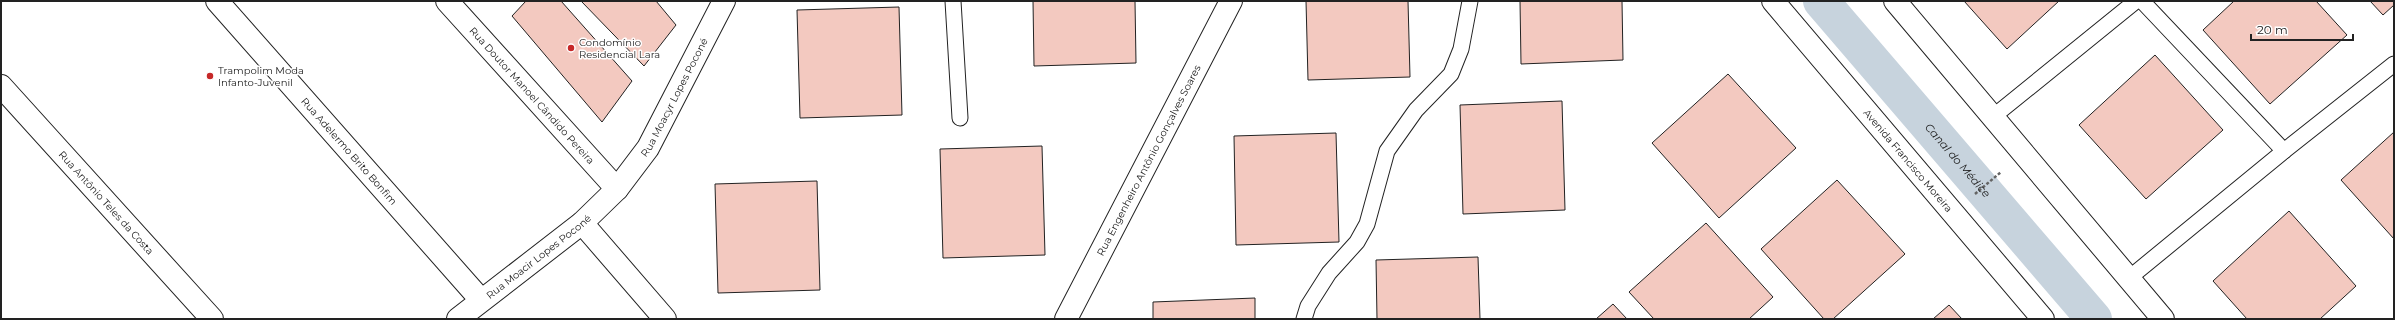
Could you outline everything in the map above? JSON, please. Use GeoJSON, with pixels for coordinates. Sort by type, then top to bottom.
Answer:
{"type":"FeatureCollection","features":[{"type":"Feature","properties":{"kind":"street","name":"Rua Adelermo Brito Bonfim"},"geometry":{"type":"LineString","coordinates":[[217,1],[482,300]]}},
{"type":"Feature","properties":{"kind":"street","name":"Rua Doutor Manoel Cândido Pereira"},"geometry":{"type":"LineString","coordinates":[[447,1],[617,190]]}},
{"type":"Feature","properties":{"kind":"street","name":"Rua Moacyr Lopes Poconé"},"geometry":{"type":"LineString","coordinates":[[617,190],[648,148],[724,1]]}},
{"type":"Feature","properties":{"kind":"street","name":"Rua Engenheiro Antônio Gonçalves Soares"},"geometry":{"type":"LineString","coordinates":[[1066,319],[1231,1]]}},
{"type":"Feature","properties":{"kind":"street","name":"Avenida Francisco Moreira"},"geometry":{"type":"LineString","coordinates":[[1773,1],[2043,319]]}},
{"type":"Feature","properties":{"kind":"street"},"geometry":{"type":"LineString","coordinates":[[1895,1],[1994,116],[2128,279],[2163,319]]}},
{"type":"Feature","properties":{"kind":"street","name":"Rua Antônio Teles da Costa"},"geometry":{"type":"LineString","coordinates":[[1,86],[212,319]]}},
{"type":"Feature","properties":{"kind":"street","name":"Rua Moacir Lopes Poconé"},"geometry":{"type":"LineString","coordinates":[[458,319],[582,223],[617,190]]}},
{"type":"Feature","properties":{"kind":"street"},"geometry":{"type":"LineString","coordinates":[[582,223],[666,319]]}},
{"type":"Feature","properties":{"kind":"lane"},"geometry":{"type":"LineString","coordinates":[[953,1],[960,118]]}},
{"type":"Feature","properties":{"kind":"lane"},"geometry":{"type":"LineString","coordinates":[[1304,319],[1308,306],[1329,273],[1357,242],[1367,224],[1387,151],[1416,110],[1451,74],[1460,49],[1470,1]]}},
{"type":"Feature","properties":{"kind":"lane"},"geometry":{"type":"LineString","coordinates":[[1994,116],[2136,1]]}},
{"type":"Feature","properties":{"kind":"lane"},"geometry":{"type":"LineString","coordinates":[[2142,1],[2284,151]]}},
{"type":"Feature","properties":{"kind":"lane"},"geometry":{"type":"LineString","coordinates":[[2128,279],[2284,151],[2394,64]]}},
{"type":"Feature","properties":{"kind":"path"},"geometry":{"type":"LineString","coordinates":[[1952,212],[2024,153]]}},
{"type":"Feature","properties":{"kind":"building","name":"Condomínio Residencial Lara"},"geometry":{"type":"Polygon","coordinates":[[[526,1],[561,1],[632,81],[602,122],[512,16],[526,1]]]}},
{"type":"Feature","properties":{"kind":"building"},"geometry":{"type":"Polygon","coordinates":[[[581,1],[656,1],[676,25],[644,66],[581,1]]]}},
{"type":"Feature","properties":{"kind":"building"},"geometry":{"type":"Polygon","coordinates":[[[1033,1],[1135,1],[1136,63],[1034,66],[1033,1]]]}},
{"type":"Feature","properties":{"kind":"building"},"geometry":{"type":"Polygon","coordinates":[[[1306,1],[1408,1],[1410,77],[1308,80],[1306,1]]]}},
{"type":"Feature","properties":{"kind":"building"},"geometry":{"type":"Polygon","coordinates":[[[1520,1],[1622,1],[1623,60],[1521,64],[1520,1]]]}},
{"type":"Feature","properties":{"kind":"building"},"geometry":{"type":"Polygon","coordinates":[[[1964,1],[2059,1],[2007,49],[1964,1]]]}},
{"type":"Feature","properties":{"kind":"building"},"geometry":{"type":"Polygon","coordinates":[[[2234,1],[2316,1],[2347,35],[2270,104],[2203,30],[2234,1]]]}},
{"type":"Feature","properties":{"kind":"building"},"geometry":{"type":"Polygon","coordinates":[[[2370,1],[2394,1],[2394,5],[2383,15],[2370,1]]]}},
{"type":"Feature","properties":{"kind":"building"},"geometry":{"type":"Polygon","coordinates":[[[899,7],[902,115],[800,118],[797,10],[899,7]]]}},
{"type":"Feature","properties":{"kind":"building"},"geometry":{"type":"Polygon","coordinates":[[[2155,55],[2223,130],[2146,199],[2079,125],[2155,55]]]}},
{"type":"Feature","properties":{"kind":"building"},"geometry":{"type":"Polygon","coordinates":[[[1728,74],[1796,148],[1719,218],[1652,143],[1728,74]]]}},
{"type":"Feature","properties":{"kind":"building"},"geometry":{"type":"Polygon","coordinates":[[[1562,101],[1565,210],[1463,214],[1460,105],[1562,101]]]}},
{"type":"Feature","properties":{"kind":"building"},"geometry":{"type":"Polygon","coordinates":[[[2394,132],[2394,239],[2341,180],[2394,132]]]}},
{"type":"Feature","properties":{"kind":"building"},"geometry":{"type":"Polygon","coordinates":[[[1336,133],[1339,242],[1236,245],[1234,136],[1336,133]]]}},
{"type":"Feature","properties":{"kind":"building"},"geometry":{"type":"Polygon","coordinates":[[[1042,146],[1045,255],[943,258],[940,149],[1042,146]]]}},
{"type":"Feature","properties":{"kind":"building"},"geometry":{"type":"Polygon","coordinates":[[[1837,180],[1905,254],[1833,319],[1824,319],[1761,249],[1837,180]]]}},
{"type":"Feature","properties":{"kind":"building"},"geometry":{"type":"Polygon","coordinates":[[[817,181],[820,290],[718,293],[715,184],[817,181]]]}},
{"type":"Feature","properties":{"kind":"building"},"geometry":{"type":"Polygon","coordinates":[[[2289,211],[2356,286],[2320,319],[2247,319],[2213,281],[2289,211]]]}},
{"type":"Feature","properties":{"kind":"building"},"geometry":{"type":"Polygon","coordinates":[[[1706,223],[1773,297],[1749,319],[1654,319],[1629,292],[1706,223]]]}},
{"type":"Feature","properties":{"kind":"building"},"geometry":{"type":"Polygon","coordinates":[[[1478,257],[1480,319],[1377,319],[1376,260],[1478,257]]]}},
{"type":"Feature","properties":{"kind":"building"},"geometry":{"type":"Polygon","coordinates":[[[1255,298],[1255,319],[1153,319],[1153,302],[1255,298]]]}},
{"type":"Feature","properties":{"kind":"building"},"geometry":{"type":"Polygon","coordinates":[[[1613,304],[1627,319],[1596,319],[1613,304]]]}},
{"type":"Feature","properties":{"kind":"building"},"geometry":{"type":"Polygon","coordinates":[[[1949,305],[1962,319],[1933,319],[1949,305]]]}},
{"type":"Feature","properties":{"kind":"waterway","name":"Canal do Médice"},"geometry":{"type":"LineString","coordinates":[[1821,1],[2094,319]]}},
{"type":"Feature","properties":{"kind":"place","name":"Condomínio Residencial Lara"},"geometry":{"type":"Point","coordinates":[571,48]}},
{"type":"Feature","properties":{"kind":"place","name":"Trampolim Moda Infanto-Juvenil"},"geometry":{"type":"Point","coordinates":[210,76]}}]}
